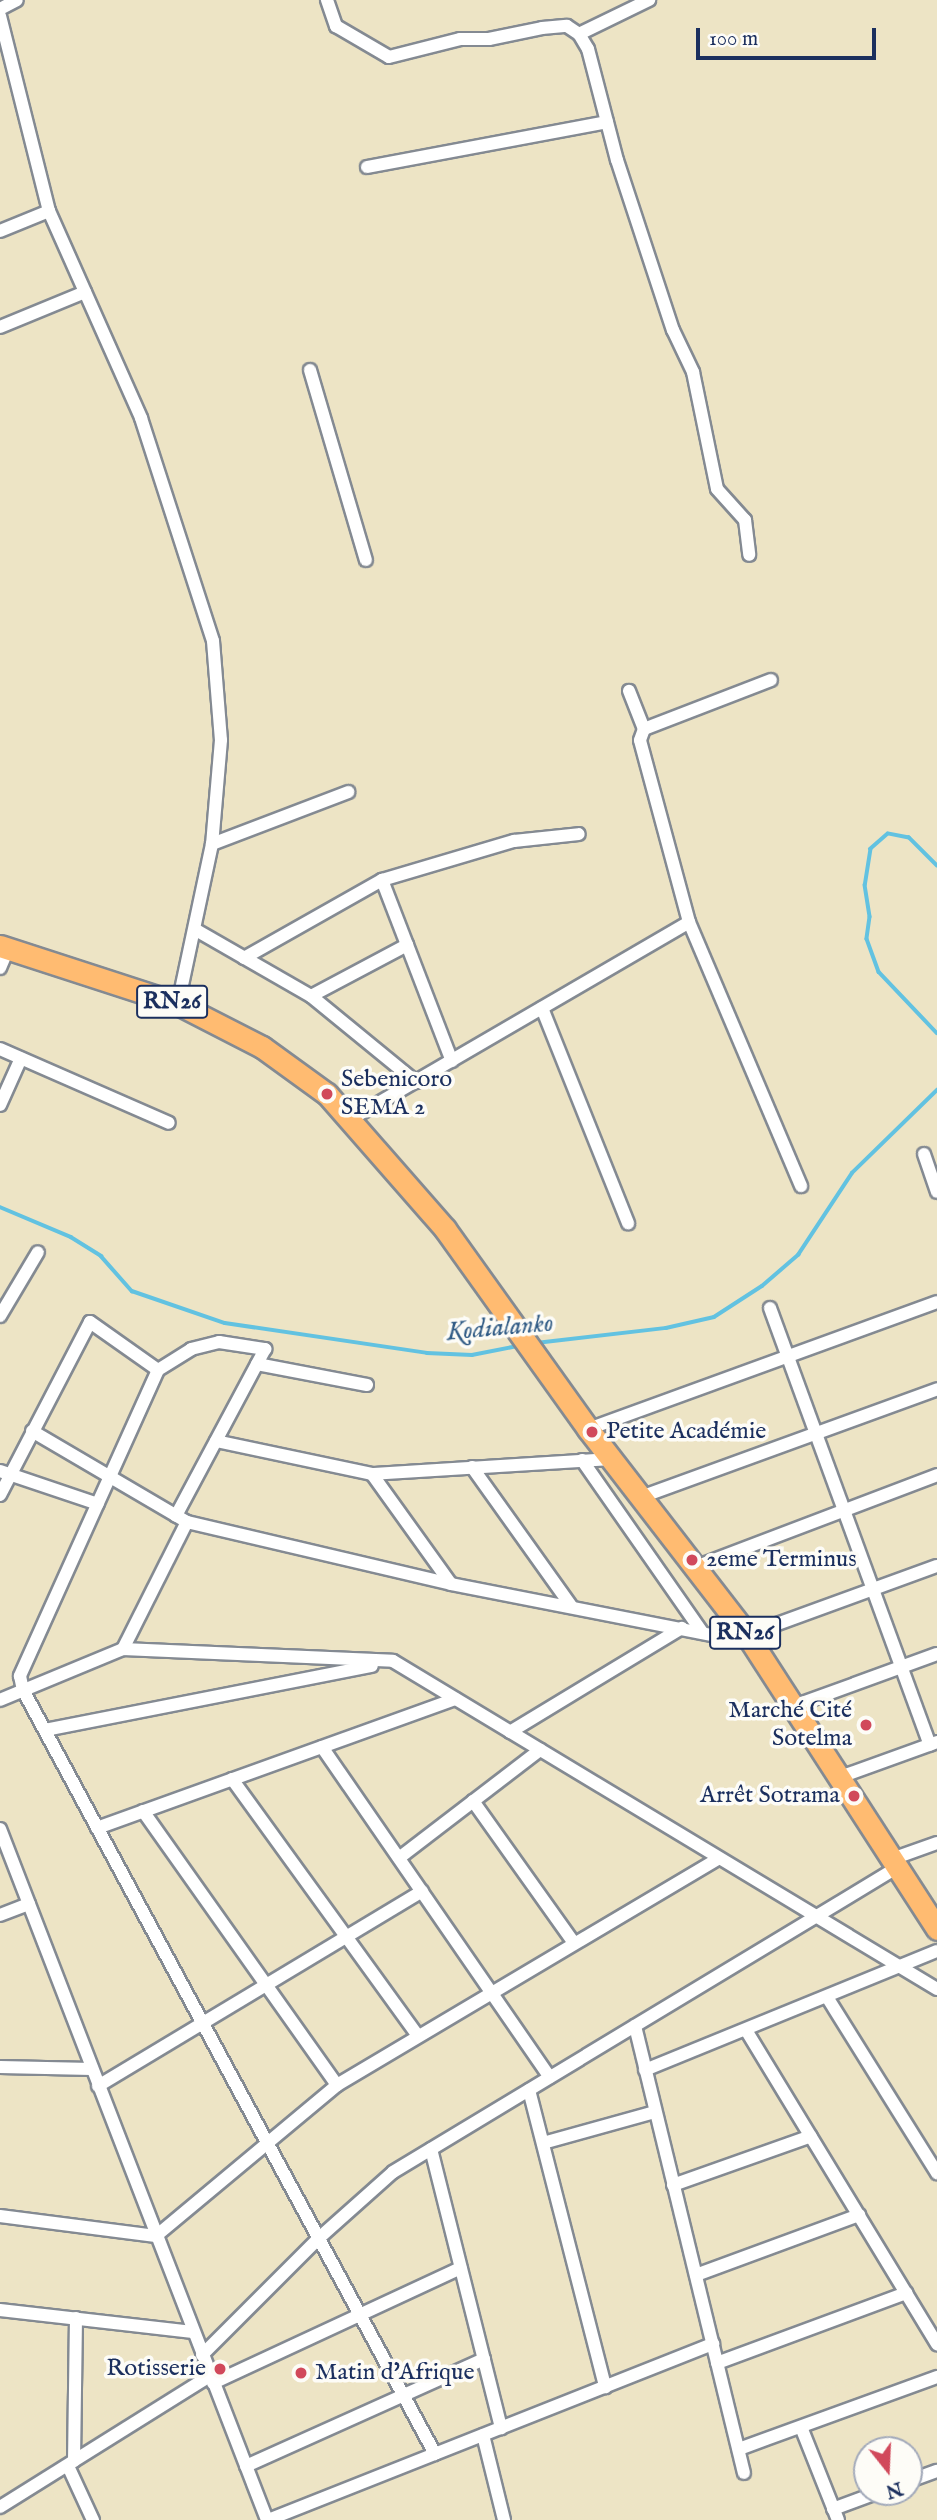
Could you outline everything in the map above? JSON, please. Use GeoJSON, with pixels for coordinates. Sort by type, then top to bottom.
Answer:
{"type":"FeatureCollection","features":[{"type":"Feature","properties":{"kind":"main road","name":"RN26"},"geometry":{"type":"LineString","coordinates":[[3,954],[178,1004],[262,1047],[315,1083],[351,1119],[445,1228],[610,1459],[750,1639],[937,1929]]}},
{"type":"Feature","properties":{"kind":"street"},"geometry":{"type":"LineString","coordinates":[[0,9],[17,0]]}},
{"type":"Feature","properties":{"kind":"street"},"geometry":{"type":"LineString","coordinates":[[327,0],[336,26],[389,57],[460,39],[489,39],[542,28],[567,26],[579,34],[588,49],[607,122],[673,330],[694,372],[717,489],[745,520],[749,555]]}},
{"type":"Feature","properties":{"kind":"street"},"geometry":{"type":"LineString","coordinates":[[579,34],[649,0]]}},
{"type":"Feature","properties":{"kind":"street"},"geometry":{"type":"LineString","coordinates":[[0,16],[49,211],[141,418],[213,641],[221,740],[212,844],[196,930],[178,1004]]}},
{"type":"Feature","properties":{"kind":"street"},"geometry":{"type":"LineString","coordinates":[[367,167],[392,159],[533,138],[607,122]]}},
{"type":"Feature","properties":{"kind":"street"},"geometry":{"type":"LineString","coordinates":[[0,231],[49,211]]}},
{"type":"Feature","properties":{"kind":"street"},"geometry":{"type":"LineString","coordinates":[[0,327],[85,292]]}},
{"type":"Feature","properties":{"kind":"street"},"geometry":{"type":"LineString","coordinates":[[310,370],[366,560]]}},
{"type":"Feature","properties":{"kind":"street"},"geometry":{"type":"LineString","coordinates":[[644,729],[771,680]]}},
{"type":"Feature","properties":{"kind":"street"},"geometry":{"type":"LineString","coordinates":[[629,691],[644,729],[640,740],[689,922],[801,1186]]}},
{"type":"Feature","properties":{"kind":"street"},"geometry":{"type":"LineString","coordinates":[[212,844],[348,792]]}},
{"type":"Feature","properties":{"kind":"street"},"geometry":{"type":"LineString","coordinates":[[244,958],[382,880],[514,841],[579,834]]}},
{"type":"Feature","properties":{"kind":"street"},"geometry":{"type":"LineString","coordinates":[[382,880],[452,1061]]}},
{"type":"Feature","properties":{"kind":"street"},"geometry":{"type":"LineString","coordinates":[[351,1119],[689,922]]}},
{"type":"Feature","properties":{"kind":"street"},"geometry":{"type":"LineString","coordinates":[[196,930],[311,996],[416,1082]]}},
{"type":"Feature","properties":{"kind":"street"},"geometry":{"type":"LineString","coordinates":[[311,996],[407,946]]}},
{"type":"Feature","properties":{"kind":"street"},"geometry":{"type":"LineString","coordinates":[[542,1008],[628,1223]]}},
{"type":"Feature","properties":{"kind":"street"},"geometry":{"type":"LineString","coordinates":[[0,1049],[169,1123]]}},
{"type":"Feature","properties":{"kind":"street"},"geometry":{"type":"LineString","coordinates":[[0,1105],[21,1058]]}},
{"type":"Feature","properties":{"kind":"street"},"geometry":{"type":"LineString","coordinates":[[924,1154],[937,1192]]}},
{"type":"Feature","properties":{"kind":"street"},"geometry":{"type":"LineString","coordinates":[[0,1317],[38,1252]]}},
{"type":"Feature","properties":{"kind":"street"},"geometry":{"type":"LineString","coordinates":[[588,1429],[937,1302]]}},
{"type":"Feature","properties":{"kind":"street"},"geometry":{"type":"LineString","coordinates":[[770,1308],[901,1667],[933,1744],[840,1777]]}},
{"type":"Feature","properties":{"kind":"street"},"geometry":{"type":"LineString","coordinates":[[0,1495],[5,1473],[32,1431],[90,1322],[158,1370]]}},
{"type":"Feature","properties":{"kind":"street"},"geometry":{"type":"LineString","coordinates":[[123,1649],[216,1441],[265,1349],[219,1342],[191,1349],[158,1370],[20,1676],[23,1690],[435,2454]]}},
{"type":"Feature","properties":{"kind":"street"},"geometry":{"type":"LineString","coordinates":[[257,1364],[367,1385]]}},
{"type":"Feature","properties":{"kind":"street"},"geometry":{"type":"LineString","coordinates":[[641,1497],[937,1389]]}},
{"type":"Feature","properties":{"kind":"street"},"geometry":{"type":"LineString","coordinates":[[32,1431],[182,1519],[452,1584],[702,1632],[750,1639],[937,1566]]}},
{"type":"Feature","properties":{"kind":"street"},"geometry":{"type":"LineString","coordinates":[[216,1441],[372,1474],[610,1459]]}},
{"type":"Feature","properties":{"kind":"street"},"geometry":{"type":"LineString","coordinates":[[582,1460],[702,1632]]}},
{"type":"Feature","properties":{"kind":"street"},"geometry":{"type":"LineString","coordinates":[[472,1467],[572,1607]]}},
{"type":"Feature","properties":{"kind":"street"},"geometry":{"type":"LineString","coordinates":[[5,1473],[98,1504]]}},
{"type":"Feature","properties":{"kind":"street"},"geometry":{"type":"LineString","coordinates":[[372,1474],[452,1584]]}},
{"type":"Feature","properties":{"kind":"street"},"geometry":{"type":"LineString","coordinates":[[695,1567],[937,1475]]}},
{"type":"Feature","properties":{"kind":"street"},"geometry":{"type":"LineString","coordinates":[[510,1732],[682,1629]]}},
{"type":"Feature","properties":{"kind":"street"},"geometry":{"type":"LineString","coordinates":[[0,1700],[123,1649],[393,1661],[937,1989]]}},
{"type":"Feature","properties":{"kind":"street"},"geometry":{"type":"LineString","coordinates":[[794,1706],[937,1654]]}},
{"type":"Feature","properties":{"kind":"street"},"geometry":{"type":"LineString","coordinates":[[45,1730],[393,1661]]}},
{"type":"Feature","properties":{"kind":"street"},"geometry":{"type":"LineString","coordinates":[[97,1828],[455,1699]]}},
{"type":"Feature","properties":{"kind":"street"},"geometry":{"type":"LineString","coordinates":[[322,1747],[550,2077]]}},
{"type":"Feature","properties":{"kind":"street"},"geometry":{"type":"LineString","coordinates":[[399,1858],[540,1750]]}},
{"type":"Feature","properties":{"kind":"street"},"geometry":{"type":"LineString","coordinates":[[232,1779],[418,2036]]}},
{"type":"Feature","properties":{"kind":"street"},"geometry":{"type":"LineString","coordinates":[[473,1801],[574,1943]]}},
{"type":"Feature","properties":{"kind":"street"},"geometry":{"type":"LineString","coordinates":[[143,1811],[337,2085]]}},
{"type":"Feature","properties":{"kind":"street"},"geometry":{"type":"LineString","coordinates":[[0,1829],[267,2520],[713,2344]]}},
{"type":"Feature","properties":{"kind":"street"},"geometry":{"type":"LineString","coordinates":[[202,2355],[318,2238],[393,2172],[816,1916],[895,1863],[937,1843]]}},
{"type":"Feature","properties":{"kind":"street"},"geometry":{"type":"LineString","coordinates":[[0,2216],[156,2236],[337,2085],[719,1858]]}},
{"type":"Feature","properties":{"kind":"street"},"geometry":{"type":"LineString","coordinates":[[98,2085],[422,1891]]}},
{"type":"Feature","properties":{"kind":"street"},"geometry":{"type":"LineString","coordinates":[[0,1914],[29,1904]]}},
{"type":"Feature","properties":{"kind":"street"},"geometry":{"type":"LineString","coordinates":[[645,2070],[937,1951]]}},
{"type":"Feature","properties":{"kind":"street"},"geometry":{"type":"LineString","coordinates":[[827,1997],[937,2173]]}},
{"type":"Feature","properties":{"kind":"street"},"geometry":{"type":"LineString","coordinates":[[635,2026],[744,2473]]}},
{"type":"Feature","properties":{"kind":"street"},"geometry":{"type":"LineString","coordinates":[[746,2030],[937,2344]]}},
{"type":"Feature","properties":{"kind":"street"},"geometry":{"type":"LineString","coordinates":[[0,2067],[92,2069]]}},
{"type":"Feature","properties":{"kind":"street"},"geometry":{"type":"LineString","coordinates":[[529,2090],[605,2387]]}},
{"type":"Feature","properties":{"kind":"street"},"geometry":{"type":"LineString","coordinates":[[543,2143],[656,2112]]}},
{"type":"Feature","properties":{"kind":"street"},"geometry":{"type":"LineString","coordinates":[[673,2185],[811,2136]]}},
{"type":"Feature","properties":{"kind":"street"},"geometry":{"type":"LineString","coordinates":[[431,2149],[501,2428]]}},
{"type":"Feature","properties":{"kind":"street"},"geometry":{"type":"LineString","coordinates":[[696,2275],[859,2215]]}},
{"type":"Feature","properties":{"kind":"street"},"geometry":{"type":"LineString","coordinates":[[0,2507],[211,2379],[461,2268]]}},
{"type":"Feature","properties":{"kind":"street"},"geometry":{"type":"LineString","coordinates":[[717,2363],[906,2293]]}},
{"type":"Feature","properties":{"kind":"street"},"geometry":{"type":"LineString","coordinates":[[0,2310],[193,2332]]}},
{"type":"Feature","properties":{"kind":"street"},"geometry":{"type":"LineString","coordinates":[[76,2319],[71,2464],[93,2520]]}},
{"type":"Feature","properties":{"kind":"street"},"geometry":{"type":"LineString","coordinates":[[246,2466],[484,2360]]}},
{"type":"Feature","properties":{"kind":"street"},"geometry":{"type":"LineString","coordinates":[[738,2449],[937,2377]]}},
{"type":"Feature","properties":{"kind":"street"},"geometry":{"type":"LineString","coordinates":[[801,2427],[836,2514],[853,2505]]}},
{"type":"Feature","properties":{"kind":"street"},"geometry":{"type":"LineString","coordinates":[[483,2435],[504,2520]]}},
{"type":"Feature","properties":{"kind":"waterway","name":"Kodialanko"},"geometry":{"type":"LineString","coordinates":[[937,866],[909,838],[888,834],[871,849],[865,885],[870,917],[867,939],[879,972],[937,1033]]}},
{"type":"Feature","properties":{"kind":"waterway","name":"Kodialanko"},"geometry":{"type":"LineString","coordinates":[[536,1343],[666,1328],[714,1317],[762,1286],[798,1255],[852,1173],[937,1090]]}},
{"type":"Feature","properties":{"kind":"waterway","name":"Kodialanko"},"geometry":{"type":"LineString","coordinates":[[0,1207],[71,1237],[101,1256],[132,1291],[225,1323],[427,1353],[472,1355],[518,1346]]}},
{"type":"Feature","properties":{"kind":"place","name":"Sebenicoro SEMA 2"},"geometry":{"type":"Point","coordinates":[327,1094]}},
{"type":"Feature","properties":{"kind":"place","name":"Petite Académie"},"geometry":{"type":"Point","coordinates":[592,1432]}},
{"type":"Feature","properties":{"kind":"place","name":"2eme Terminus"},"geometry":{"type":"Point","coordinates":[692,1560]}},
{"type":"Feature","properties":{"kind":"place","name":"Marché Cité Sotelma"},"geometry":{"type":"Point","coordinates":[866,1725]}},
{"type":"Feature","properties":{"kind":"place","name":"Arrêt Sotrama"},"geometry":{"type":"Point","coordinates":[854,1796]}},
{"type":"Feature","properties":{"kind":"place","name":"Rotisserie"},"geometry":{"type":"Point","coordinates":[220,2369]}},
{"type":"Feature","properties":{"kind":"place","name":"Matin d'Afrique"},"geometry":{"type":"Point","coordinates":[301,2373]}}]}
